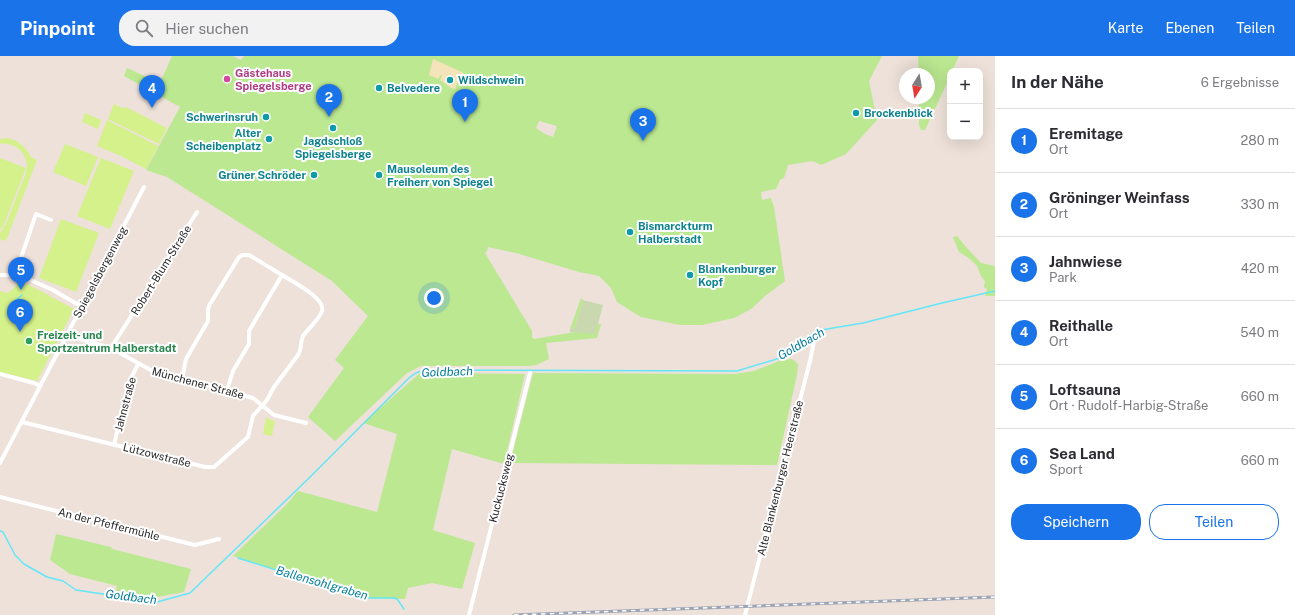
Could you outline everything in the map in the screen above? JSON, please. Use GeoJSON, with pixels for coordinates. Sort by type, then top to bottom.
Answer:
{"type":"FeatureCollection","features":[{"type":"Feature","properties":{"kind":"street","name":"Spiegelsbergenweg"},"geometry":{"type":"LineString","coordinates":[[0,463],[144,187]]}},
{"type":"Feature","properties":{"kind":"street","name":"Robert-Blum-Straße"},"geometry":{"type":"LineString","coordinates":[[111,348],[197,212]]}},
{"type":"Feature","properties":{"kind":"street"},"geometry":{"type":"LineString","coordinates":[[15,275],[36,214],[51,220]]}},
{"type":"Feature","properties":{"kind":"street"},"geometry":{"type":"LineString","coordinates":[[182,379],[186,359],[208,321],[208,309],[210,304],[239,257],[242,255],[249,255],[304,288],[320,301],[322,308],[320,314],[303,336],[300,343],[300,352],[274,387],[268,400],[262,406]]}},
{"type":"Feature","properties":{"kind":"street"},"geometry":{"type":"LineString","coordinates":[[0,275],[22,276],[53,290],[82,307]]}},
{"type":"Feature","properties":{"kind":"street"},"geometry":{"type":"LineString","coordinates":[[227,390],[233,370],[250,344],[249,331],[282,275]]}},
{"type":"Feature","properties":{"kind":"street","name":"Münchener Straße"},"geometry":{"type":"LineString","coordinates":[[67,335],[111,348],[156,373],[227,390],[253,398],[274,415],[306,423]]}},
{"type":"Feature","properties":{"kind":"street","name":"Alte Blankenburger Heerstraße"},"geometry":{"type":"LineString","coordinates":[[745,615],[814,341]]}},
{"type":"Feature","properties":{"kind":"street","name":"Jahnstraße"},"geometry":{"type":"LineString","coordinates":[[114,445],[129,382],[138,364]]}},
{"type":"Feature","properties":{"kind":"street","name":"Kuckucksweg"},"geometry":{"type":"LineString","coordinates":[[470,615],[530,373]]}},
{"type":"Feature","properties":{"kind":"street"},"geometry":{"type":"LineString","coordinates":[[0,380],[1,375],[34,383],[40,386]]}},
{"type":"Feature","properties":{"kind":"street","name":"Lützowstraße"},"geometry":{"type":"LineString","coordinates":[[22,422],[205,467],[214,467],[248,437],[253,416],[262,406]]}},
{"type":"Feature","properties":{"kind":"street","name":"An der Pfeffermühle"},"geometry":{"type":"LineString","coordinates":[[0,497],[195,545],[219,539]]}},
{"type":"Feature","properties":{"kind":"green space"},"geometry":{"type":"Polygon","coordinates":[[[172,56],[233,56],[241,60],[244,56],[882,56],[869,81],[877,120],[846,154],[821,165],[813,161],[788,165],[784,178],[780,180],[776,189],[761,192],[762,200],[771,198],[774,207],[785,281],[751,309],[734,318],[702,325],[680,325],[641,317],[617,302],[611,288],[599,276],[579,272],[516,253],[488,247],[485,253],[532,331],[532,337],[534,339],[575,332],[595,333],[603,305],[598,324],[601,324],[597,338],[546,343],[549,359],[536,365],[421,366],[407,373],[335,441],[308,417],[344,368],[335,360],[368,316],[332,281],[167,177],[146,170],[180,107],[124,76],[127,68],[160,83],[172,56]],[[539,121],[536,128],[553,137],[557,126],[539,121]]]}},
{"type":"Feature","properties":{"kind":"green space"},"geometry":{"type":"Polygon","coordinates":[[[918,56],[959,56],[953,68],[947,68],[947,83],[925,130],[921,130],[919,125],[919,104],[935,104],[935,68],[919,68],[918,56]]]}},
{"type":"Feature","properties":{"kind":"green space"},"geometry":{"type":"Polygon","coordinates":[[[114,104],[122,108],[126,107],[167,128],[159,144],[108,119],[114,104]]]}},
{"type":"Feature","properties":{"kind":"green space"},"geometry":{"type":"Polygon","coordinates":[[[85,113],[101,120],[98,129],[82,122],[85,113]]]}},
{"type":"Feature","properties":{"kind":"green space"},"geometry":{"type":"Polygon","coordinates":[[[107,120],[158,146],[146,169],[97,146],[107,120]]]}},
{"type":"Feature","properties":{"kind":"green space"},"geometry":{"type":"Polygon","coordinates":[[[8,138],[22,145],[31,157],[37,160],[6,241],[0,239],[0,233],[6,224],[27,167],[21,151],[12,145],[0,144],[0,139],[8,138]]]}},
{"type":"Feature","properties":{"kind":"green space"},"geometry":{"type":"Polygon","coordinates":[[[65,144],[98,157],[86,186],[53,172],[65,144]]]}},
{"type":"Feature","properties":{"kind":"green space"},"geometry":{"type":"Polygon","coordinates":[[[0,158],[26,168],[2,229],[0,228],[0,158]]]}},
{"type":"Feature","properties":{"kind":"green space"},"geometry":{"type":"Polygon","coordinates":[[[101,158],[134,171],[110,229],[77,216],[101,158]]]}},
{"type":"Feature","properties":{"kind":"green space"},"geometry":{"type":"Polygon","coordinates":[[[61,219],[99,233],[76,292],[39,278],[61,219]]]}},
{"type":"Feature","properties":{"kind":"green space"},"geometry":{"type":"Polygon","coordinates":[[[957,236],[981,263],[995,266],[995,296],[985,296],[987,289],[984,287],[985,281],[977,266],[970,259],[959,252],[953,237],[957,236]]]}},
{"type":"Feature","properties":{"kind":"green space","name":"Freizeit- und Sportzentrum Halberstadt"},"geometry":{"type":"Polygon","coordinates":[[[18,279],[74,309],[37,381],[0,372],[0,291],[8,293],[15,287],[18,279]]]}},
{"type":"Feature","properties":{"kind":"green space"},"geometry":{"type":"Polygon","coordinates":[[[581,298],[583,300],[575,328],[570,329],[581,298]]]}},
{"type":"Feature","properties":{"kind":"green space"},"geometry":{"type":"Polygon","coordinates":[[[583,300],[603,305],[595,334],[570,332],[570,329],[575,328],[583,300]]]}},
{"type":"Feature","properties":{"kind":"green space"},"geometry":{"type":"Polygon","coordinates":[[[792,359],[798,364],[797,375],[777,465],[510,463],[533,373],[735,374],[754,371],[782,360],[792,359]]]}},
{"type":"Feature","properties":{"kind":"green space"},"geometry":{"type":"Polygon","coordinates":[[[420,373],[525,374],[504,464],[452,449],[433,530],[475,543],[462,589],[432,583],[408,588],[405,599],[364,598],[233,556],[287,504],[298,491],[377,512],[397,434],[363,423],[420,373]]]}},
{"type":"Feature","properties":{"kind":"green space"},"geometry":{"type":"Polygon","coordinates":[[[266,418],[275,421],[272,436],[263,434],[266,418]]]}},
{"type":"Feature","properties":{"kind":"green space"},"geometry":{"type":"Polygon","coordinates":[[[56,534],[111,547],[112,549],[191,569],[184,592],[158,597],[116,591],[117,586],[70,574],[50,560],[56,534]]]}},
{"type":"Feature","properties":{"kind":"sand"},"geometry":{"type":"Polygon","coordinates":[[[433,59],[464,73],[458,81],[455,89],[451,88],[440,80],[441,75],[438,79],[429,75],[433,59]]]}},
{"type":"Feature","properties":{"kind":"waterway","name":"Goldbach"},"geometry":{"type":"LineString","coordinates":[[0,531],[3,532],[15,555],[24,564],[47,577],[63,581],[76,590],[157,602],[190,593],[308,479],[409,378],[420,371],[737,371],[780,358],[807,337],[821,330],[863,323],[995,291]]}},
{"type":"Feature","properties":{"kind":"waterway"},"geometry":{"type":"LineString","coordinates":[[13,303],[22,295]]}},
{"type":"Feature","properties":{"kind":"waterway","name":"Ballensohlgraben"},"geometry":{"type":"LineString","coordinates":[[238,558],[365,598],[394,598],[397,599],[404,609]]}},
{"type":"Feature","properties":{"kind":"railway"},"geometry":{"type":"LineString","coordinates":[[514,615],[995,597]]}},
{"type":"Feature","properties":{"kind":"place","name":"Gästehaus Spiegelsberge"},"geometry":{"type":"Point","coordinates":[227,79]}},
{"type":"Feature","properties":{"kind":"place","name":"Wildschwein"},"geometry":{"type":"Point","coordinates":[450,80]}},
{"type":"Feature","properties":{"kind":"place","name":"Belvedere"},"geometry":{"type":"Point","coordinates":[379,88]}},
{"type":"Feature","properties":{"kind":"place","name":"Reithalle"},"geometry":{"type":"Point","coordinates":[152,108]}},
{"type":"Feature","properties":{"kind":"place","name":"Brockenblick"},"geometry":{"type":"Point","coordinates":[856,113]}},
{"type":"Feature","properties":{"kind":"place","name":"Schwerinsruh"},"geometry":{"type":"Point","coordinates":[266,117]}},
{"type":"Feature","properties":{"kind":"place","name":"Gröninger Weinfass"},"geometry":{"type":"Point","coordinates":[329,117]}},
{"type":"Feature","properties":{"kind":"place","name":"Eremitage"},"geometry":{"type":"Point","coordinates":[465,122]}},
{"type":"Feature","properties":{"kind":"place","name":"Jagdschloß Spiegelsberge"},"geometry":{"type":"Point","coordinates":[333,128]}},
{"type":"Feature","properties":{"kind":"place","name":"Alter Scheibenplatz"},"geometry":{"type":"Point","coordinates":[269,139]}},
{"type":"Feature","properties":{"kind":"place","name":"Jahnwiese"},"geometry":{"type":"Point","coordinates":[643,141]}},
{"type":"Feature","properties":{"kind":"place","name":"Grüner Schröder"},"geometry":{"type":"Point","coordinates":[314,175]}},
{"type":"Feature","properties":{"kind":"place","name":"Mausoleum des Freiherr von Spiegel"},"geometry":{"type":"Point","coordinates":[379,175]}},
{"type":"Feature","properties":{"kind":"place","name":"Bismarckturm Halberstadt"},"geometry":{"type":"Point","coordinates":[630,232]}},
{"type":"Feature","properties":{"kind":"place","name":"Blankenburger Kopf"},"geometry":{"type":"Point","coordinates":[690,275]}},
{"type":"Feature","properties":{"kind":"place","name":"Loftsauna"},"geometry":{"type":"Point","coordinates":[21,290]}},
{"type":"Feature","properties":{"kind":"place","name":"Sea Land"},"geometry":{"type":"Point","coordinates":[20,332]}},
{"type":"Feature","properties":{"kind":"place","name":"Freizeit- und Sportzentrum Halberstadt"},"geometry":{"type":"Point","coordinates":[29,341]}}]}
